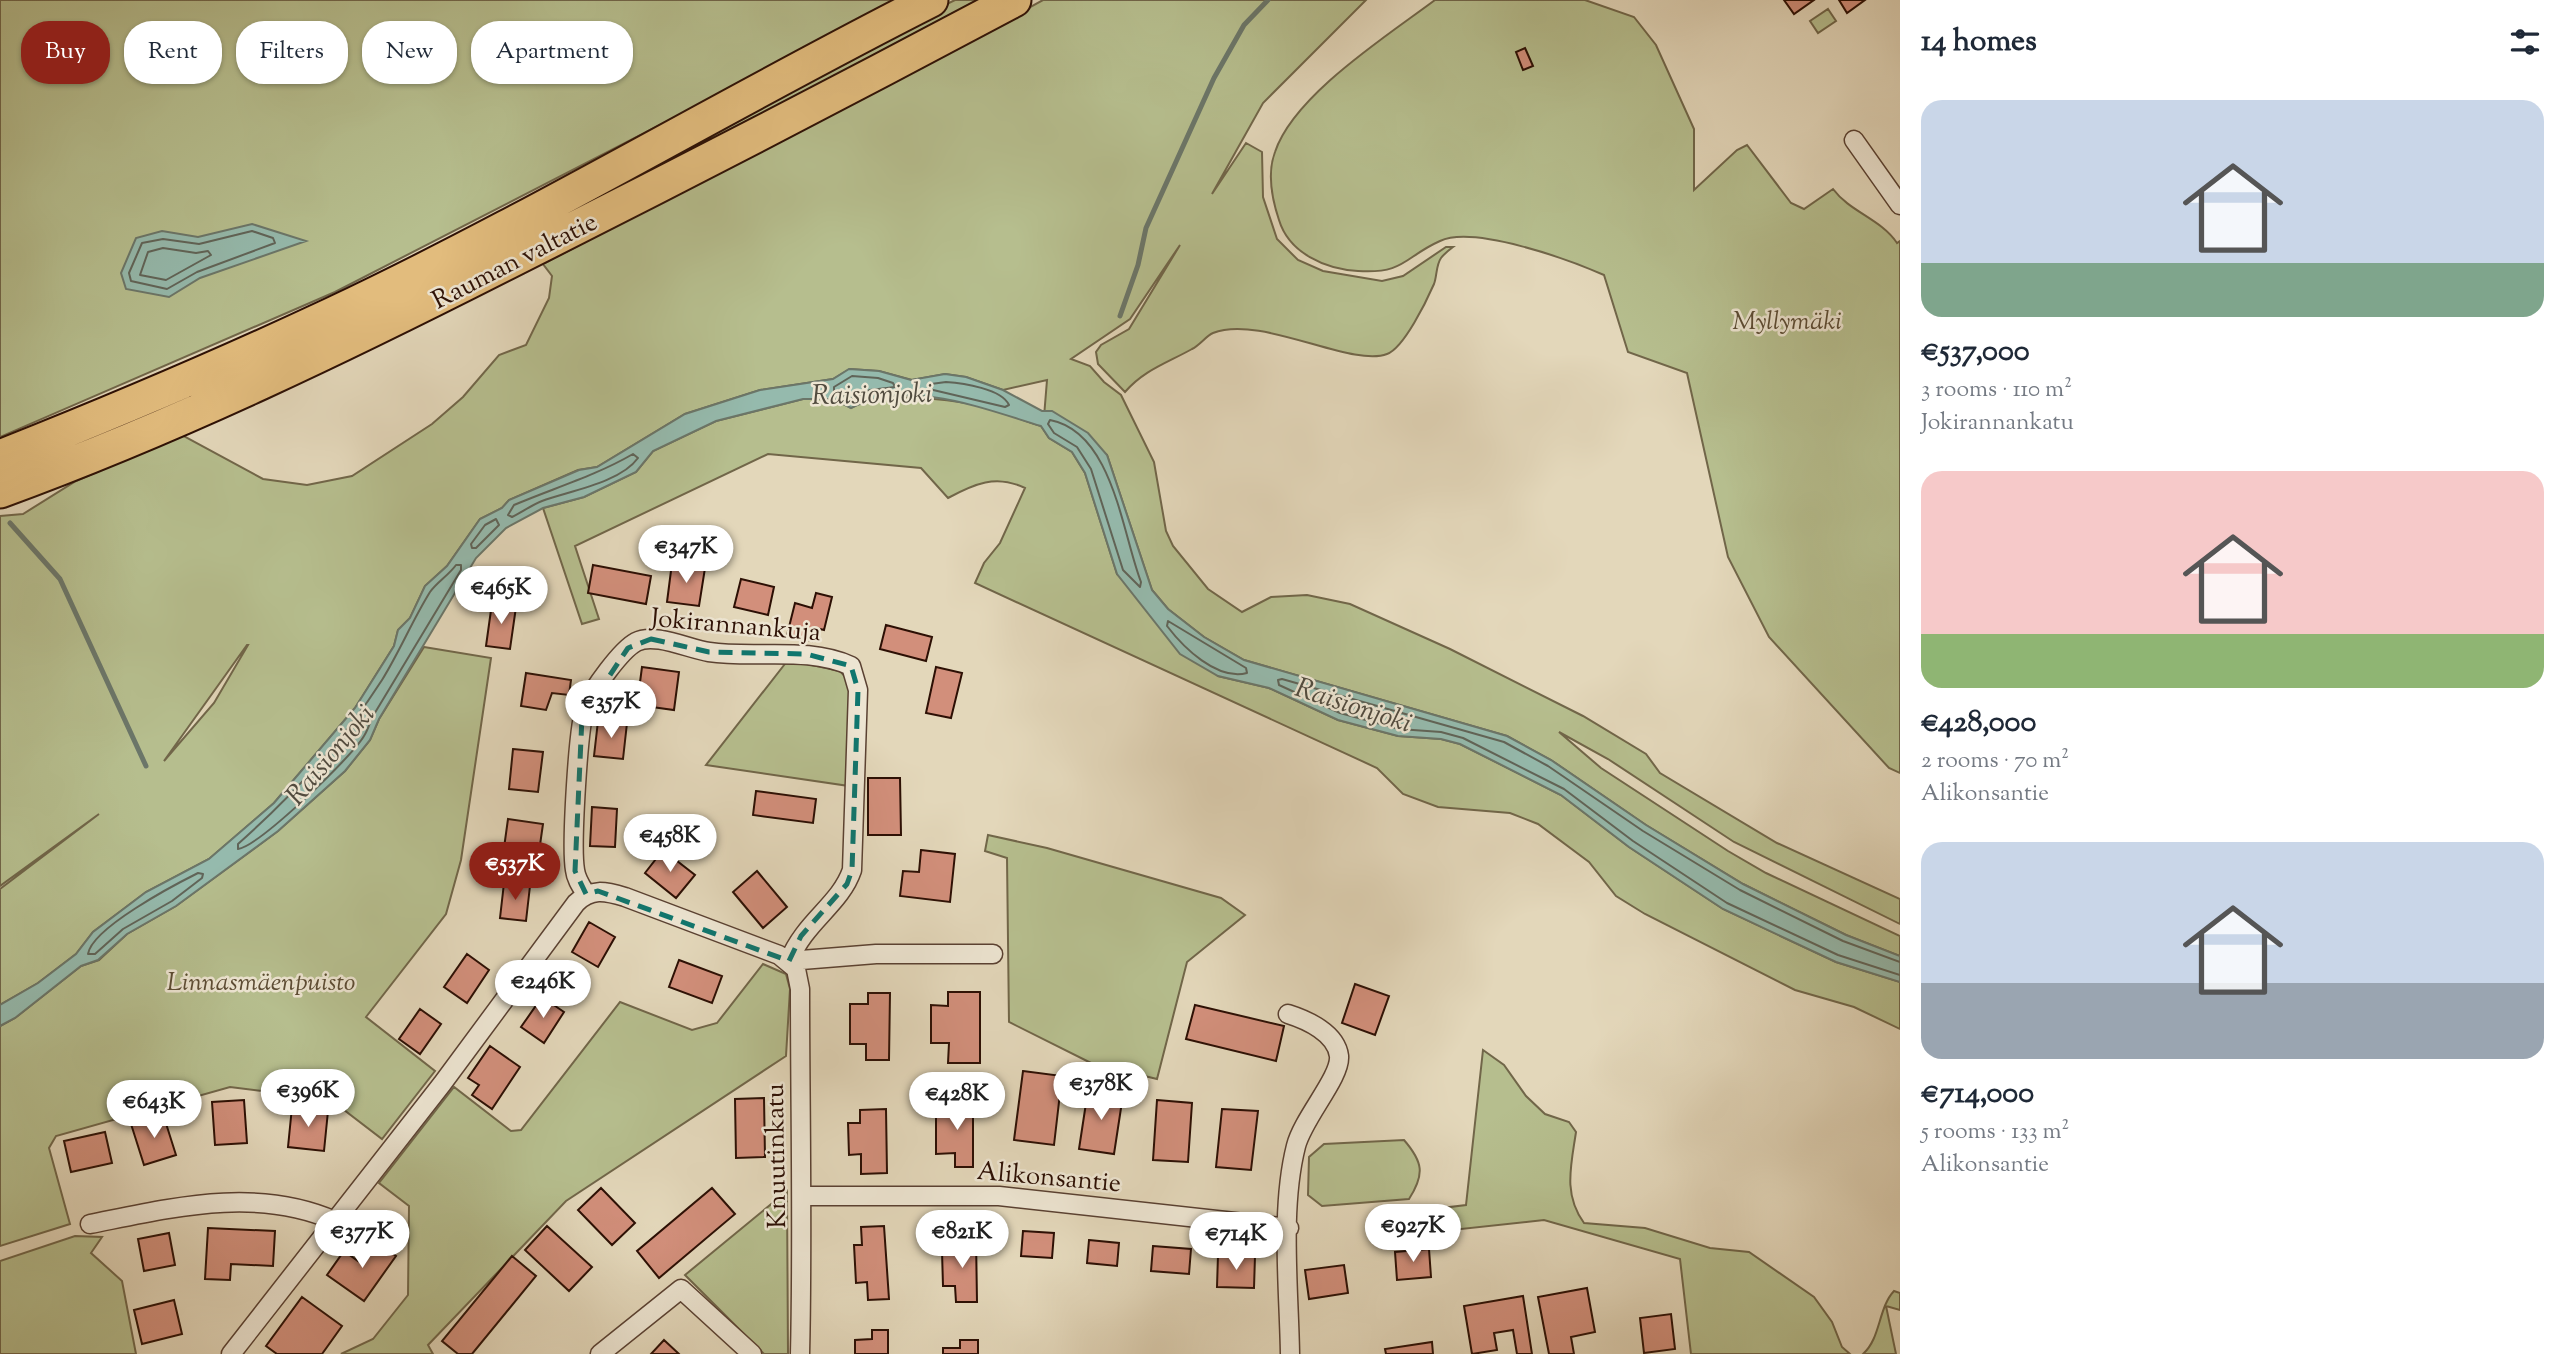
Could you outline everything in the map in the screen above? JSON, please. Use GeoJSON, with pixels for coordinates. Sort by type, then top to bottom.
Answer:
{"type":"FeatureCollection","features":[{"type":"Feature","properties":{"kind":"highway","name":"Rauman valtatie"},"geometry":{"type":"LineString","coordinates":[[0,457],[331,315],[598,178],[808,62],[930,0]]}},
{"type":"Feature","properties":{"kind":"highway","name":"Rauman valtatie"},"geometry":{"type":"LineString","coordinates":[[0,491],[177,420],[342,346],[624,204],[1014,0]]}},
{"type":"Feature","properties":{"kind":"street"},"geometry":{"type":"LineString","coordinates":[[1854,140],[1900,205]]}},
{"type":"Feature","properties":{"kind":"street","name":"Jokirannankuja"},"geometry":{"type":"LineString","coordinates":[[586,894],[578,882],[574,857],[582,717],[597,688],[628,648],[638,641],[651,639],[709,652],[766,656],[806,654],[851,666],[858,690],[852,870],[847,884],[801,936],[789,961]]}},
{"type":"Feature","properties":{"kind":"street"},"geometry":{"type":"LineString","coordinates":[[231,1354],[586,894],[598,891],[625,897],[789,961],[876,954],[993,954]]}},
{"type":"Feature","properties":{"kind":"street","name":"Knuutinkatu"},"geometry":{"type":"LineString","coordinates":[[789,961],[796,969],[800,989],[800,1119],[804,1196],[800,1354]]}},
{"type":"Feature","properties":{"kind":"street"},"geometry":{"type":"LineString","coordinates":[[1288,1014],[1310,1021],[1337,1046],[1339,1058],[1338,1070],[1304,1122],[1296,1146],[1289,1228],[1290,1354]]}},
{"type":"Feature","properties":{"kind":"street","name":"Alikonsantie"},"geometry":{"type":"LineString","coordinates":[[804,1196],[999,1196],[1289,1228]]}},
{"type":"Feature","properties":{"kind":"street"},"geometry":{"type":"LineString","coordinates":[[90,1224],[217,1202],[286,1204],[311,1210],[335,1221]]}},
{"type":"Feature","properties":{"kind":"street"},"geometry":{"type":"LineString","coordinates":[[600,1354],[681,1289],[752,1354]]}},
{"type":"Feature","properties":{"kind":"highlighted area"},"geometry":{"type":"Polygon","coordinates":[[[651,639],[709,652],[806,654],[851,666],[858,690],[852,870],[847,884],[801,936],[789,961],[598,891],[586,894],[575,871],[582,717],[628,648],[651,639]]]}},
{"type":"Feature","properties":{"kind":"green space"},"geometry":{"type":"Polygon","coordinates":[[[0,0],[903,0],[335,292],[0,437],[0,0]]]}},
{"type":"Feature","properties":{"kind":"green space"},"geometry":{"type":"Polygon","coordinates":[[[955,0],[978,0],[592,204],[167,408],[0,477],[0,470],[955,0]]]}},
{"type":"Feature","properties":{"kind":"green space"},"geometry":{"type":"Polygon","coordinates":[[[1043,0],[1366,0],[1263,103],[1212,194],[1246,143],[1262,152],[1263,197],[1277,239],[1298,260],[1323,271],[1382,281],[1403,276],[1446,247],[1453,247],[1439,261],[1434,284],[1414,323],[1401,343],[1387,354],[1352,354],[1279,335],[1233,329],[1210,334],[1195,347],[1148,372],[1125,392],[1098,364],[1096,352],[1101,345],[1129,329],[1180,245],[1130,319],[1071,359],[1090,366],[1104,382],[1121,395],[1154,462],[1166,531],[1173,546],[1208,589],[1242,612],[1271,597],[1307,595],[1350,604],[1450,649],[1583,716],[1646,754],[1660,773],[1777,843],[1900,899],[1900,924],[1734,842],[1608,759],[1559,732],[1601,768],[1728,851],[1766,873],[1900,936],[1900,956],[1846,935],[1743,884],[1646,825],[1551,760],[1507,736],[1244,660],[1204,637],[1168,609],[1152,590],[1107,455],[1044,417],[1047,380],[1003,390],[966,377],[945,374],[912,380],[879,371],[850,369],[833,379],[760,390],[685,414],[597,467],[578,470],[509,500],[502,508],[480,519],[447,566],[425,586],[410,618],[398,630],[394,646],[355,708],[274,803],[209,859],[146,892],[93,932],[76,954],[38,983],[0,1005],[0,889],[99,814],[0,886],[0,516],[23,514],[76,481],[182,435],[263,479],[307,485],[352,476],[432,424],[463,397],[499,355],[526,345],[549,298],[552,276],[543,264],[912,72],[1043,0]],[[248,645],[164,761],[214,703],[248,645]]]}},
{"type":"Feature","properties":{"kind":"green space","name":"Myllymäki"},"geometry":{"type":"Polygon","coordinates":[[[1435,0],[1585,0],[1634,17],[1656,45],[1694,129],[1694,190],[1737,150],[1747,145],[1791,203],[1804,209],[1833,189],[1848,204],[1883,228],[1897,243],[1900,241],[1900,773],[1889,768],[1769,637],[1728,557],[1687,373],[1628,352],[1604,275],[1522,246],[1475,237],[1455,237],[1440,241],[1386,270],[1346,270],[1310,257],[1291,242],[1284,232],[1274,203],[1271,177],[1275,152],[1285,131],[1321,88],[1368,49],[1435,0]]]}},
{"type":"Feature","properties":{"kind":"green space"},"geometry":{"type":"Polygon","coordinates":[[[1828,9],[1836,21],[1818,33],[1810,21],[1828,9]]]}},
{"type":"Feature","properties":{"kind":"green space"},"geometry":{"type":"Polygon","coordinates":[[[873,397],[960,402],[989,408],[1041,426],[1049,438],[1072,452],[1085,473],[1117,574],[1218,676],[1269,688],[1338,720],[1398,736],[1441,739],[1460,744],[1561,795],[1629,847],[1723,909],[1836,962],[1900,982],[1900,1029],[1854,1007],[1795,990],[1645,914],[1616,896],[1589,862],[1538,824],[1510,813],[1438,807],[1403,794],[1377,768],[975,583],[984,563],[1000,543],[1025,488],[1014,484],[985,482],[948,498],[921,468],[768,454],[575,546],[599,619],[582,624],[543,508],[584,497],[636,472],[653,451],[716,421],[803,399],[834,399],[851,408],[873,397]]]}},
{"type":"Feature","properties":{"kind":"green space","name":"Linnasmäenpuisto"},"geometry":{"type":"Polygon","coordinates":[[[424,647],[491,658],[461,860],[446,914],[366,1017],[435,1071],[382,1139],[331,1100],[230,1087],[56,1136],[49,1148],[70,1224],[0,1246],[0,1026],[15,1018],[81,966],[99,960],[127,934],[176,906],[278,831],[345,771],[370,740],[379,719],[424,647]]]}},
{"type":"Feature","properties":{"kind":"green space"},"geometry":{"type":"Polygon","coordinates":[[[788,660],[840,671],[849,681],[849,786],[706,765],[788,660]]]}},
{"type":"Feature","properties":{"kind":"green space"},"geometry":{"type":"Polygon","coordinates":[[[988,835],[1047,848],[1221,898],[1245,915],[1187,962],[1157,1079],[1091,1063],[1009,1022],[1007,858],[985,851],[988,835]]]}},
{"type":"Feature","properties":{"kind":"green space"},"geometry":{"type":"Polygon","coordinates":[[[763,964],[786,974],[790,989],[786,1056],[566,1201],[428,1345],[433,1354],[341,1354],[373,1339],[408,1295],[409,1206],[379,1183],[454,1087],[511,1131],[521,1130],[620,1002],[692,1030],[717,1023],[763,964]]]}},
{"type":"Feature","properties":{"kind":"green space"},"geometry":{"type":"Polygon","coordinates":[[[1483,1050],[1504,1065],[1526,1096],[1545,1114],[1569,1122],[1576,1132],[1570,1179],[1573,1201],[1584,1223],[1645,1228],[1710,1248],[1749,1252],[1814,1297],[1832,1322],[1842,1347],[1850,1354],[1691,1354],[1680,1259],[1544,1220],[1443,1231],[1442,1208],[1466,1205],[1483,1050]]]}},
{"type":"Feature","properties":{"kind":"green space"},"geometry":{"type":"Polygon","coordinates":[[[1404,1140],[1415,1155],[1420,1168],[1418,1182],[1409,1199],[1322,1206],[1308,1195],[1309,1157],[1324,1144],[1404,1140]]]}},
{"type":"Feature","properties":{"kind":"green space"},"geometry":{"type":"Polygon","coordinates":[[[787,1191],[788,1354],[764,1354],[685,1275],[787,1191]]]}},
{"type":"Feature","properties":{"kind":"green space"},"geometry":{"type":"Polygon","coordinates":[[[75,1236],[102,1237],[91,1253],[122,1281],[136,1354],[0,1354],[0,1261],[75,1236]]]}},
{"type":"Feature","properties":{"kind":"green space"},"geometry":{"type":"Polygon","coordinates":[[[1894,1291],[1900,1293],[1900,1310],[1886,1306],[1896,1354],[1863,1354],[1873,1340],[1885,1306],[1894,1291]]]}},
{"type":"Feature","properties":{"kind":"water"},"geometry":{"type":"Polygon","coordinates":[[[252,224],[306,241],[200,278],[169,297],[126,289],[121,273],[136,238],[162,231],[198,237],[252,224]]]}},
{"type":"Feature","properties":{"kind":"water","name":"Raisionjoki"},"geometry":{"type":"Polygon","coordinates":[[[849,369],[879,371],[911,380],[945,374],[966,377],[1003,390],[1042,411],[1052,411],[1088,433],[1107,455],[1152,590],[1168,609],[1204,637],[1244,660],[1507,736],[1551,760],[1646,825],[1743,884],[1846,935],[1900,956],[1900,982],[1836,962],[1723,909],[1629,847],[1561,795],[1460,744],[1441,739],[1398,736],[1338,720],[1269,688],[1218,676],[1180,654],[1117,574],[1085,473],[1072,452],[1049,438],[1041,426],[946,399],[897,396],[873,399],[851,408],[834,399],[803,399],[716,421],[653,451],[636,472],[584,497],[543,508],[506,528],[476,558],[379,719],[370,740],[345,771],[278,831],[176,906],[127,934],[98,960],[81,966],[15,1018],[0,1026],[0,1005],[38,983],[76,954],[93,932],[146,892],[209,859],[274,803],[355,708],[394,646],[398,630],[410,618],[425,586],[447,566],[480,519],[502,508],[509,500],[579,470],[597,467],[685,414],[760,390],[833,379],[849,369]]]}},
{"type":"Feature","properties":{"kind":"building"},"geometry":{"type":"Polygon","coordinates":[[[1784,0],[1814,0],[1794,14],[1784,0]]]}},
{"type":"Feature","properties":{"kind":"building"},"geometry":{"type":"Polygon","coordinates":[[[1839,0],[1865,0],[1847,13],[1839,0]]]}},
{"type":"Feature","properties":{"kind":"building"},"geometry":{"type":"Polygon","coordinates":[[[1525,48],[1533,66],[1523,70],[1516,52],[1525,48]]]}},
{"type":"Feature","properties":{"kind":"building"},"geometry":{"type":"Polygon","coordinates":[[[672,563],[705,568],[699,606],[667,602],[672,563]]]}},
{"type":"Feature","properties":{"kind":"building"},"geometry":{"type":"Polygon","coordinates":[[[593,565],[651,576],[646,604],[588,593],[593,565]]]}},
{"type":"Feature","properties":{"kind":"building"},"geometry":{"type":"Polygon","coordinates":[[[741,579],[774,587],[768,615],[734,607],[741,579]]]}},
{"type":"Feature","properties":{"kind":"building"},"geometry":{"type":"Polygon","coordinates":[[[816,593],[832,597],[824,630],[816,628],[812,641],[787,635],[795,603],[812,608],[816,593]]]}},
{"type":"Feature","properties":{"kind":"building"},"geometry":{"type":"Polygon","coordinates":[[[492,603],[516,607],[510,649],[486,646],[492,603]]]}},
{"type":"Feature","properties":{"kind":"building"},"geometry":{"type":"Polygon","coordinates":[[[886,625],[932,637],[926,661],[880,649],[886,625]]]}},
{"type":"Feature","properties":{"kind":"building"},"geometry":{"type":"Polygon","coordinates":[[[642,667],[679,672],[674,710],[637,705],[642,667]]]}},
{"type":"Feature","properties":{"kind":"building"},"geometry":{"type":"Polygon","coordinates":[[[936,667],[962,673],[951,718],[926,713],[936,667]]]}},
{"type":"Feature","properties":{"kind":"building"},"geometry":{"type":"Polygon","coordinates":[[[526,673],[571,680],[569,695],[552,693],[546,710],[521,706],[526,673]]]}},
{"type":"Feature","properties":{"kind":"building"},"geometry":{"type":"Polygon","coordinates":[[[598,721],[627,723],[623,759],[594,756],[598,721]]]}},
{"type":"Feature","properties":{"kind":"building"},"geometry":{"type":"Polygon","coordinates":[[[513,749],[543,752],[538,792],[509,789],[513,749]]]}},
{"type":"Feature","properties":{"kind":"building"},"geometry":{"type":"Polygon","coordinates":[[[868,778],[900,778],[901,835],[868,835],[868,778]]]}},
{"type":"Feature","properties":{"kind":"building"},"geometry":{"type":"Polygon","coordinates":[[[756,791],[816,799],[813,823],[753,815],[756,791]]]}},
{"type":"Feature","properties":{"kind":"building"},"geometry":{"type":"Polygon","coordinates":[[[592,807],[617,809],[615,847],[590,846],[592,807]]]}},
{"type":"Feature","properties":{"kind":"building"},"geometry":{"type":"Polygon","coordinates":[[[508,819],[543,824],[538,859],[503,855],[508,819]]]}},
{"type":"Feature","properties":{"kind":"building"},"geometry":{"type":"Polygon","coordinates":[[[663,850],[695,875],[676,898],[645,873],[663,850]]]}},
{"type":"Feature","properties":{"kind":"building"},"geometry":{"type":"Polygon","coordinates":[[[921,850],[955,854],[950,902],[900,896],[903,871],[919,872],[921,850]]]}},
{"type":"Feature","properties":{"kind":"building"},"geometry":{"type":"Polygon","coordinates":[[[757,871],[787,907],[763,928],[733,892],[757,871]]]}},
{"type":"Feature","properties":{"kind":"building"},"geometry":{"type":"Polygon","coordinates":[[[504,883],[530,886],[526,921],[500,918],[504,883]]]}},
{"type":"Feature","properties":{"kind":"building"},"geometry":{"type":"Polygon","coordinates":[[[589,922],[615,937],[598,967],[572,952],[589,922]]]}},
{"type":"Feature","properties":{"kind":"building"},"geometry":{"type":"Polygon","coordinates":[[[467,954],[489,970],[467,1003],[444,987],[467,954]]]}},
{"type":"Feature","properties":{"kind":"building"},"geometry":{"type":"Polygon","coordinates":[[[679,960],[722,976],[712,1003],[669,987],[679,960]]]}},
{"type":"Feature","properties":{"kind":"building"},"geometry":{"type":"Polygon","coordinates":[[[1355,984],[1389,996],[1375,1035],[1342,1023],[1355,984]]]}},
{"type":"Feature","properties":{"kind":"building"},"geometry":{"type":"Polygon","coordinates":[[[948,992],[980,992],[980,1063],[948,1063],[949,1043],[931,1043],[931,1005],[948,1006],[948,992]]]}},
{"type":"Feature","properties":{"kind":"building"},"geometry":{"type":"Polygon","coordinates":[[[868,993],[890,993],[889,1060],[866,1060],[866,1044],[850,1044],[850,1004],[868,1004],[868,993]]]}},
{"type":"Feature","properties":{"kind":"building"},"geometry":{"type":"Polygon","coordinates":[[[542,997],[564,1012],[544,1043],[521,1027],[542,997]]]}},
{"type":"Feature","properties":{"kind":"building"},"geometry":{"type":"Polygon","coordinates":[[[1195,1005],[1284,1026],[1276,1061],[1186,1039],[1195,1005]]]}},
{"type":"Feature","properties":{"kind":"building"},"geometry":{"type":"Polygon","coordinates":[[[420,1009],[441,1024],[420,1054],[399,1039],[420,1009]]]}},
{"type":"Feature","properties":{"kind":"building"},"geometry":{"type":"Polygon","coordinates":[[[490,1046],[520,1067],[492,1109],[472,1095],[479,1085],[468,1078],[490,1046]]]}},
{"type":"Feature","properties":{"kind":"building"},"geometry":{"type":"Polygon","coordinates":[[[1023,1071],[1062,1076],[1054,1145],[1014,1140],[1023,1071]]]}},
{"type":"Feature","properties":{"kind":"building"},"geometry":{"type":"Polygon","coordinates":[[[1088,1090],[1123,1095],[1114,1154],[1079,1149],[1088,1090]]]}},
{"type":"Feature","properties":{"kind":"building"},"geometry":{"type":"Polygon","coordinates":[[[764,1098],[765,1157],[736,1158],[735,1099],[764,1098]]]}},
{"type":"Feature","properties":{"kind":"building"},"geometry":{"type":"Polygon","coordinates":[[[950,1099],[973,1099],[973,1167],[955,1167],[955,1153],[936,1154],[936,1111],[950,1111],[950,1099]]]}},
{"type":"Feature","properties":{"kind":"building"},"geometry":{"type":"Polygon","coordinates":[[[244,1100],[247,1143],[215,1145],[212,1102],[244,1100]]]}},
{"type":"Feature","properties":{"kind":"building"},"geometry":{"type":"Polygon","coordinates":[[[1157,1100],[1192,1103],[1188,1162],[1153,1160],[1157,1100]]]}},
{"type":"Feature","properties":{"kind":"building"},"geometry":{"type":"Polygon","coordinates":[[[292,1107],[328,1111],[324,1151],[288,1147],[292,1107]]]}},
{"type":"Feature","properties":{"kind":"building"},"geometry":{"type":"Polygon","coordinates":[[[886,1109],[887,1173],[861,1174],[861,1154],[849,1155],[848,1123],[860,1123],[860,1110],[886,1109]]]}},
{"type":"Feature","properties":{"kind":"building"},"geometry":{"type":"Polygon","coordinates":[[[1222,1109],[1258,1111],[1251,1170],[1216,1167],[1222,1109]]]}},
{"type":"Feature","properties":{"kind":"building"},"geometry":{"type":"Polygon","coordinates":[[[163,1114],[176,1155],[144,1165],[131,1124],[163,1114]]]}},
{"type":"Feature","properties":{"kind":"building"},"geometry":{"type":"Polygon","coordinates":[[[105,1132],[112,1163],[71,1172],[64,1141],[105,1132]]]}},
{"type":"Feature","properties":{"kind":"building"},"geometry":{"type":"Polygon","coordinates":[[[601,1188],[635,1223],[612,1245],[578,1210],[601,1188]]]}},
{"type":"Feature","properties":{"kind":"building"},"geometry":{"type":"Polygon","coordinates":[[[712,1188],[735,1214],[659,1278],[637,1251],[712,1188]]]}},
{"type":"Feature","properties":{"kind":"building"},"geometry":{"type":"Polygon","coordinates":[[[547,1226],[592,1267],[569,1291],[525,1250],[547,1226]]]}},
{"type":"Feature","properties":{"kind":"building"},"geometry":{"type":"Polygon","coordinates":[[[884,1226],[889,1299],[868,1300],[867,1282],[856,1283],[854,1245],[862,1245],[861,1227],[884,1226]]]}},
{"type":"Feature","properties":{"kind":"building"},"geometry":{"type":"Polygon","coordinates":[[[208,1228],[275,1231],[273,1266],[231,1264],[230,1280],[205,1279],[208,1228]]]}},
{"type":"Feature","properties":{"kind":"building"},"geometry":{"type":"Polygon","coordinates":[[[1023,1231],[1054,1233],[1052,1258],[1021,1256],[1023,1231]]]}},
{"type":"Feature","properties":{"kind":"building"},"geometry":{"type":"Polygon","coordinates":[[[169,1233],[175,1265],[144,1271],[138,1239],[169,1233]]]}},
{"type":"Feature","properties":{"kind":"building"},"geometry":{"type":"Polygon","coordinates":[[[957,1238],[976,1238],[977,1302],[956,1302],[955,1286],[943,1286],[942,1251],[957,1251],[957,1238]]]}},
{"type":"Feature","properties":{"kind":"building"},"geometry":{"type":"Polygon","coordinates":[[[373,1239],[396,1256],[364,1301],[327,1275],[344,1251],[358,1261],[373,1239]]]}},
{"type":"Feature","properties":{"kind":"building"},"geometry":{"type":"Polygon","coordinates":[[[1089,1240],[1119,1243],[1117,1266],[1087,1263],[1089,1240]]]}},
{"type":"Feature","properties":{"kind":"building"},"geometry":{"type":"Polygon","coordinates":[[[1153,1246],[1191,1249],[1189,1274],[1151,1271],[1153,1246]]]}},
{"type":"Feature","properties":{"kind":"building"},"geometry":{"type":"Polygon","coordinates":[[[1429,1249],[1431,1277],[1397,1280],[1395,1252],[1429,1249]]]}},
{"type":"Feature","properties":{"kind":"building"},"geometry":{"type":"Polygon","coordinates":[[[1218,1255],[1255,1256],[1254,1288],[1217,1287],[1218,1255]]]}},
{"type":"Feature","properties":{"kind":"building"},"geometry":{"type":"Polygon","coordinates":[[[512,1256],[536,1276],[472,1354],[458,1354],[442,1341],[512,1256]]]}},
{"type":"Feature","properties":{"kind":"building"},"geometry":{"type":"Polygon","coordinates":[[[1344,1265],[1348,1293],[1309,1299],[1305,1270],[1344,1265]]]}},
{"type":"Feature","properties":{"kind":"building"},"geometry":{"type":"Polygon","coordinates":[[[1587,1288],[1595,1332],[1571,1337],[1574,1354],[1549,1354],[1538,1297],[1587,1288]]]}},
{"type":"Feature","properties":{"kind":"building"},"geometry":{"type":"Polygon","coordinates":[[[1523,1296],[1532,1354],[1517,1354],[1513,1330],[1494,1333],[1497,1350],[1472,1354],[1464,1306],[1523,1296]]]}},
{"type":"Feature","properties":{"kind":"building"},"geometry":{"type":"Polygon","coordinates":[[[302,1297],[342,1326],[322,1354],[277,1354],[266,1346],[302,1297]]]}},
{"type":"Feature","properties":{"kind":"building"},"geometry":{"type":"Polygon","coordinates":[[[174,1300],[182,1334],[142,1344],[134,1310],[174,1300]]]}},
{"type":"Feature","properties":{"kind":"building"},"geometry":{"type":"Polygon","coordinates":[[[1671,1314],[1675,1349],[1644,1353],[1640,1318],[1671,1314]]]}},
{"type":"Feature","properties":{"kind":"building"},"geometry":{"type":"Polygon","coordinates":[[[872,1330],[888,1330],[888,1354],[855,1354],[855,1340],[872,1339],[872,1330]]]}},
{"type":"Feature","properties":{"kind":"building"},"geometry":{"type":"Polygon","coordinates":[[[664,1340],[679,1354],[651,1354],[664,1340]]]}},
{"type":"Feature","properties":{"kind":"building"},"geometry":{"type":"Polygon","coordinates":[[[960,1340],[978,1340],[978,1354],[943,1354],[943,1348],[960,1348],[960,1340]]]}},
{"type":"Feature","properties":{"kind":"building"},"geometry":{"type":"Polygon","coordinates":[[[1432,1342],[1433,1354],[1386,1354],[1385,1349],[1432,1342]]]}},
{"type":"Feature","properties":{"kind":"waterway"},"geometry":{"type":"LineString","coordinates":[[1120,316],[1138,265],[1146,228],[1214,78],[1244,25],[1268,0]]}},
{"type":"Feature","properties":{"kind":"waterway"},"geometry":{"type":"LineString","coordinates":[[10,523],[60,579],[146,766]]}}]}
